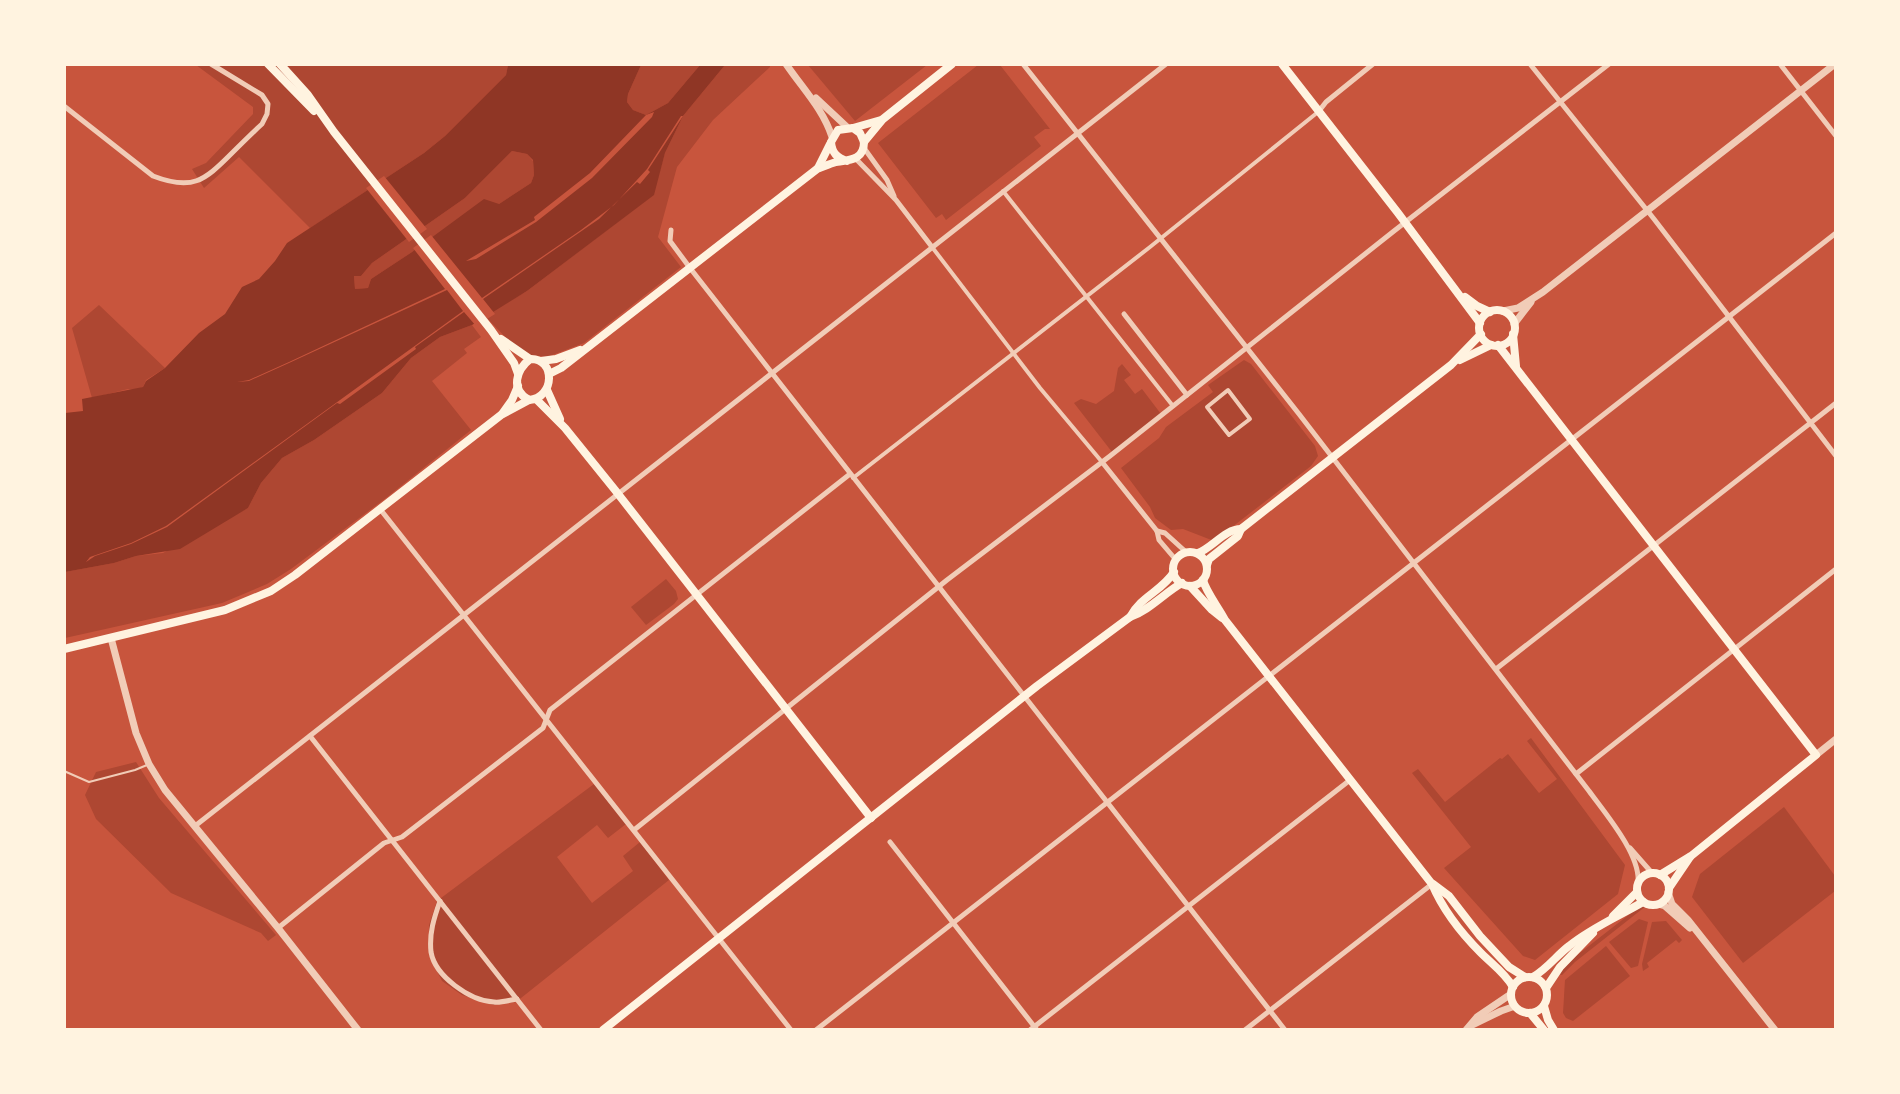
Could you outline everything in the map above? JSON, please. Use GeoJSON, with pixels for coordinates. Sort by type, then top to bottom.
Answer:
{"type":"FeatureCollection","features":[{"type":"Feature","properties":{"kind":"main road"},"geometry":{"type":"LineString","coordinates":[[268,64],[334,132],[363,167],[492,331],[514,363],[518,374]]}},
{"type":"Feature","properties":{"kind":"main road"},"geometry":{"type":"LineString","coordinates":[[279,64],[308,95],[334,132]]}},
{"type":"Feature","properties":{"kind":"main road"},"geometry":{"type":"LineString","coordinates":[[549,374],[561,368],[817,169],[833,163],[856,159],[883,119],[952,64]]}},
{"type":"Feature","properties":{"kind":"main road"},"geometry":{"type":"LineString","coordinates":[[1282,64],[1480,323]]}},
{"type":"Feature","properties":{"kind":"main road"},"geometry":{"type":"LineString","coordinates":[[817,169],[838,130],[883,119]]}},
{"type":"Feature","properties":{"kind":"main road"},"geometry":{"type":"LineString","coordinates":[[850,128],[860,133],[864,145]]}},
{"type":"Feature","properties":{"kind":"main road"},"geometry":{"type":"LineString","coordinates":[[832,140],[835,155],[847,161]]}},
{"type":"Feature","properties":{"kind":"main road"},"geometry":{"type":"LineString","coordinates":[[1454,289],[1476,306],[1490,312],[1503,311],[1509,315],[1514,324],[1516,368]]}},
{"type":"Feature","properties":{"kind":"main road"},"geometry":{"type":"LineString","coordinates":[[1490,312],[1480,323],[1480,334],[1485,340],[1495,345],[1516,368],[1816,755],[1691,856],[1656,874],[1644,876],[1638,887],[1610,920]]}},
{"type":"Feature","properties":{"kind":"main road"},"geometry":{"type":"LineString","coordinates":[[492,331],[513,349],[530,359],[542,361],[556,359],[589,346]]}},
{"type":"Feature","properties":{"kind":"main road"},"geometry":{"type":"LineString","coordinates":[[1207,565],[1209,560],[1238,536],[1241,529],[1451,364],[1480,334]]}},
{"type":"Feature","properties":{"kind":"main road"},"geometry":{"type":"LineString","coordinates":[[1451,364],[1509,341],[1514,334]]}},
{"type":"Feature","properties":{"kind":"main road"},"geometry":{"type":"LineString","coordinates":[[501,415],[512,400],[518,386],[520,368],[530,359]]}},
{"type":"Feature","properties":{"kind":"main road"},"geometry":{"type":"LineString","coordinates":[[542,361],[549,374],[547,390],[551,404],[565,428],[871,818]]}},
{"type":"Feature","properties":{"kind":"main road"},"geometry":{"type":"LineString","coordinates":[[518,386],[524,397],[532,399],[565,428]]}},
{"type":"Feature","properties":{"kind":"main road"},"geometry":{"type":"LineString","coordinates":[[64,649],[225,610],[255,599],[295,575],[501,415],[547,390]]}},
{"type":"Feature","properties":{"kind":"main road"},"geometry":{"type":"LineString","coordinates":[[1198,554],[1234,529],[1241,529]]}},
{"type":"Feature","properties":{"kind":"main road"},"geometry":{"type":"LineString","coordinates":[[603,1029],[1130,617],[1143,613],[1167,592],[1186,584],[1198,584],[1207,572],[1204,558],[1198,554],[1186,552],[1176,560],[1174,572],[1166,582],[1136,605],[1130,617]]}},
{"type":"Feature","properties":{"kind":"main road"},"geometry":{"type":"LineString","coordinates":[[1174,572],[1225,620]]}},
{"type":"Feature","properties":{"kind":"main road"},"geometry":{"type":"LineString","coordinates":[[1203,580],[1225,620],[1432,884],[1440,903],[1455,923],[1509,981],[1515,1006],[1530,1013],[1540,1010],[1547,1000],[1546,988],[1539,979],[1529,977],[1509,967],[1480,936],[1449,896],[1432,884]]}},
{"type":"Feature","properties":{"kind":"main road"},"geometry":{"type":"LineString","coordinates":[[1638,887],[1643,902],[1650,905],[1658,904],[1664,900],[1668,890],[1691,856]]}},
{"type":"Feature","properties":{"kind":"main road"},"geometry":{"type":"LineString","coordinates":[[1656,874],[1666,880],[1668,890]]}},
{"type":"Feature","properties":{"kind":"main road"},"geometry":{"type":"LineString","coordinates":[[1512,991],[1516,982],[1547,969],[1568,947],[1643,902]]}},
{"type":"Feature","properties":{"kind":"main road"},"geometry":{"type":"LineString","coordinates":[[1546,988],[1560,967],[1598,928]]}},
{"type":"Feature","properties":{"kind":"main road"},"geometry":{"type":"LineString","coordinates":[[1544,1006],[1548,1020],[1554,1029]]}},
{"type":"Feature","properties":{"kind":"main road"},"geometry":{"type":"LineString","coordinates":[[1530,1013],[1544,1029]]}},
{"type":"Feature","properties":{"kind":"street"},"geometry":{"type":"LineString","coordinates":[[64,106],[153,176],[176,183],[200,180],[212,173],[262,124],[267,114],[268,104],[262,95],[211,64]]}},
{"type":"Feature","properties":{"kind":"street"},"geometry":{"type":"LineString","coordinates":[[786,64],[828,122],[832,140]]}},
{"type":"Feature","properties":{"kind":"street"},"geometry":{"type":"LineString","coordinates":[[1023,64],[1496,669],[1626,842],[1656,874]]}},
{"type":"Feature","properties":{"kind":"street"},"geometry":{"type":"LineString","coordinates":[[195,826],[1166,64]]}},
{"type":"Feature","properties":{"kind":"street"},"geometry":{"type":"LineString","coordinates":[[278,928],[384,843],[402,837],[543,728],[550,710],[697,594],[1160,239],[1373,64]]}},
{"type":"Feature","properties":{"kind":"street"},"geometry":{"type":"LineString","coordinates":[[1530,64],[1836,456]]}},
{"type":"Feature","properties":{"kind":"street"},"geometry":{"type":"LineString","coordinates":[[634,830],[939,587],[1247,349],[1609,64]]}},
{"type":"Feature","properties":{"kind":"street"},"geometry":{"type":"LineString","coordinates":[[1780,64],[1836,136]]}},
{"type":"Feature","properties":{"kind":"street"},"geometry":{"type":"LineString","coordinates":[[1503,311],[1518,308],[1532,301],[1835,64]]}},
{"type":"Feature","properties":{"kind":"street"},"geometry":{"type":"LineString","coordinates":[[807,90],[850,128]]}},
{"type":"Feature","properties":{"kind":"street"},"geometry":{"type":"LineString","coordinates":[[864,145],[887,180],[896,200]]}},
{"type":"Feature","properties":{"kind":"street"},"geometry":{"type":"LineString","coordinates":[[856,159],[896,200],[1013,352],[1157,531],[1159,540],[1176,560]]}},
{"type":"Feature","properties":{"kind":"street"},"geometry":{"type":"LineString","coordinates":[[1003,191],[1173,406]]}},
{"type":"Feature","properties":{"kind":"street"},"geometry":{"type":"LineString","coordinates":[[671,230],[670,241],[690,268],[1285,1029]]}},
{"type":"Feature","properties":{"kind":"street"},"geometry":{"type":"LineString","coordinates":[[816,1029],[1836,233]]}},
{"type":"Feature","properties":{"kind":"street"},"geometry":{"type":"LineString","coordinates":[[1514,324],[1532,301]]}},
{"type":"Feature","properties":{"kind":"street"},"geometry":{"type":"LineString","coordinates":[[1124,314],[1187,395]]}},
{"type":"Feature","properties":{"kind":"street"},"geometry":{"type":"LineString","coordinates":[[1228,390],[1250,419],[1229,435],[1207,407],[1228,390]]}},
{"type":"Feature","properties":{"kind":"street"},"geometry":{"type":"LineString","coordinates":[[1496,669],[1836,403]]}},
{"type":"Feature","properties":{"kind":"street"},"geometry":{"type":"LineString","coordinates":[[380,509],[791,1029]]}},
{"type":"Feature","properties":{"kind":"street"},"geometry":{"type":"LineString","coordinates":[[1157,531],[1165,533],[1186,552]]}},
{"type":"Feature","properties":{"kind":"street"},"geometry":{"type":"LineString","coordinates":[[1576,774],[1836,569]]}},
{"type":"Feature","properties":{"kind":"street"},"geometry":{"type":"LineString","coordinates":[[111,638],[136,733],[149,764],[165,790],[358,1029]]}},
{"type":"Feature","properties":{"kind":"street"},"geometry":{"type":"LineString","coordinates":[[310,736],[541,1029]]}},
{"type":"Feature","properties":{"kind":"street"},"geometry":{"type":"LineString","coordinates":[[1816,755],[1836,739]]}},
{"type":"Feature","properties":{"kind":"street"},"geometry":{"type":"LineString","coordinates":[[890,842],[1033,1028],[1350,780]]}},
{"type":"Feature","properties":{"kind":"street"},"geometry":{"type":"LineString","coordinates":[[1626,842],[1639,874],[1638,887]]}},
{"type":"Feature","properties":{"kind":"street"},"geometry":{"type":"LineString","coordinates":[[1245,1029],[1432,884]]}},
{"type":"Feature","properties":{"kind":"street"},"geometry":{"type":"LineString","coordinates":[[1668,890],[1672,904],[1688,920],[1775,1029]]}},
{"type":"Feature","properties":{"kind":"street"},"geometry":{"type":"LineString","coordinates":[[440,901],[431,926],[431,954],[445,978],[463,992],[493,1002],[517,999]]}},
{"type":"Feature","properties":{"kind":"street"},"geometry":{"type":"LineString","coordinates":[[1658,904],[1665,906],[1698,935]]}},
{"type":"Feature","properties":{"kind":"street"},"geometry":{"type":"LineString","coordinates":[[1468,1028],[1477,1017],[1512,991]]}},
{"type":"Feature","properties":{"kind":"street"},"geometry":{"type":"LineString","coordinates":[[1468,1028],[1500,1011],[1515,1006]]}},
{"type":"Feature","properties":{"kind":"lane"},"geometry":{"type":"LineString","coordinates":[[64,771],[89,782],[149,764]]}},
{"type":"Feature","properties":{"kind":"shaded area"},"geometry":{"type":"Polygon","coordinates":[[[196,65],[508,65],[506,75],[445,136],[424,153],[310,228],[239,157],[204,188],[192,169],[206,163],[253,114],[253,107],[196,65]]]}},
{"type":"Feature","properties":{"kind":"shaded area"},"geometry":{"type":"Polygon","coordinates":[[[508,65],[641,65],[628,94],[627,102],[633,110],[646,115],[668,103],[700,65],[725,65],[683,116],[665,153],[654,195],[527,291],[472,325],[440,337],[411,358],[382,393],[314,440],[282,458],[261,483],[248,508],[180,549],[65,572],[65,413],[83,411],[82,399],[143,387],[146,381],[165,368],[199,333],[225,314],[242,287],[259,279],[287,243],[424,153],[445,136],[506,75],[508,65]],[[512,151],[465,198],[372,263],[361,276],[354,276],[355,289],[368,288],[371,279],[484,199],[499,204],[531,183],[534,175],[533,160],[527,154],[512,151]]]}},
{"type":"Feature","properties":{"kind":"shaded area"},"geometry":{"type":"Polygon","coordinates":[[[641,65],[700,65],[668,103],[646,115],[633,110],[627,102],[628,94],[641,65]]]}},
{"type":"Feature","properties":{"kind":"shaded area"},"geometry":{"type":"Polygon","coordinates":[[[725,65],[770,65],[770,67],[713,120],[677,167],[658,237],[681,267],[584,343],[547,357],[531,355],[512,344],[485,316],[527,291],[653,195],[665,153],[683,116],[725,65]]]}},
{"type":"Feature","properties":{"kind":"shaded area"},"geometry":{"type":"Polygon","coordinates":[[[808,65],[927,65],[855,121],[808,65]]]}},
{"type":"Feature","properties":{"kind":"shaded area"},"geometry":{"type":"Polygon","coordinates":[[[978,65],[1000,65],[1050,129],[1045,129],[1034,137],[1041,146],[946,220],[942,214],[936,218],[878,143],[978,65]]]}},
{"type":"Feature","properties":{"kind":"shaded area"},"geometry":{"type":"Polygon","coordinates":[[[512,151],[527,154],[533,161],[534,175],[531,183],[499,204],[412,252],[371,279],[368,288],[355,289],[354,275],[361,276],[372,263],[465,198],[512,151]]]}},
{"type":"Feature","properties":{"kind":"shaded area"},"geometry":{"type":"Polygon","coordinates":[[[99,305],[165,368],[146,380],[143,387],[92,398],[72,328],[99,305]]]}},
{"type":"Feature","properties":{"kind":"shaded area"},"geometry":{"type":"Polygon","coordinates":[[[472,325],[481,337],[464,349],[467,353],[432,381],[471,430],[386,498],[291,569],[267,584],[222,603],[65,638],[65,572],[114,563],[136,556],[163,553],[248,508],[261,483],[282,458],[314,440],[382,393],[411,358],[440,337],[472,325]]]}},
{"type":"Feature","properties":{"kind":"shaded area"},"geometry":{"type":"Polygon","coordinates":[[[1244,360],[1251,364],[1315,446],[1318,456],[1311,466],[1214,541],[1183,529],[1171,530],[1155,518],[1150,507],[1121,468],[1159,438],[1166,427],[1213,392],[1208,385],[1244,360]]]}},
{"type":"Feature","properties":{"kind":"shaded area"},"geometry":{"type":"Polygon","coordinates":[[[1122,364],[1131,375],[1124,380],[1135,394],[1142,389],[1161,414],[1112,452],[1074,403],[1081,399],[1096,404],[1114,391],[1118,368],[1122,364]]]}},
{"type":"Feature","properties":{"kind":"shaded area"},"geometry":{"type":"Polygon","coordinates":[[[666,579],[676,591],[678,599],[646,625],[631,607],[666,579]]]}},
{"type":"Feature","properties":{"kind":"shaded area"},"geometry":{"type":"Polygon","coordinates":[[[1531,738],[1625,865],[1618,894],[1535,960],[1523,956],[1444,868],[1471,847],[1412,773],[1418,769],[1445,802],[1508,754],[1539,793],[1557,779],[1527,741],[1531,738]]]}},
{"type":"Feature","properties":{"kind":"shaded area"},"geometry":{"type":"Polygon","coordinates":[[[136,762],[159,798],[276,935],[268,941],[261,933],[171,893],[96,819],[85,795],[96,772],[136,762]]]}},
{"type":"Feature","properties":{"kind":"shaded area"},"geometry":{"type":"Polygon","coordinates":[[[594,784],[626,824],[608,838],[597,825],[557,857],[592,903],[633,871],[623,856],[640,842],[669,880],[516,1002],[493,1005],[462,995],[442,981],[429,955],[429,925],[437,901],[594,784]]]}},
{"type":"Feature","properties":{"kind":"shaded area"},"geometry":{"type":"Polygon","coordinates":[[[1784,807],[1835,876],[1835,891],[1743,963],[1692,897],[1700,874],[1784,807]]]}},
{"type":"Feature","properties":{"kind":"shaded area"},"geometry":{"type":"Polygon","coordinates":[[[1640,906],[1646,906],[1562,975],[1558,974],[1576,956],[1640,906]]]}},
{"type":"Feature","properties":{"kind":"shaded area"},"geometry":{"type":"Polygon","coordinates":[[[1639,919],[1648,922],[1638,966],[1631,968],[1609,942],[1639,919]]]}},
{"type":"Feature","properties":{"kind":"shaded area"},"geometry":{"type":"Polygon","coordinates":[[[1666,921],[1682,940],[1679,943],[1676,940],[1647,963],[1649,967],[1643,971],[1642,964],[1652,922],[1666,921]]]}},
{"type":"Feature","properties":{"kind":"shaded area"},"geometry":{"type":"Polygon","coordinates":[[[1606,946],[1630,976],[1573,1021],[1566,1018],[1563,1013],[1565,980],[1606,946]]]}},
{"type":"Feature","properties":{"kind":"pier"},"geometry":{"type":"Polygon","coordinates":[[[654,112],[652,117],[592,178],[536,222],[476,259],[466,261],[535,220],[534,217],[590,173],[646,115],[654,112]]]}},
{"type":"Feature","properties":{"kind":"pier"},"geometry":{"type":"Polygon","coordinates":[[[683,116],[648,170],[650,172],[640,184],[637,182],[619,199],[647,169],[683,116]]]}},
{"type":"Feature","properties":{"kind":"pier"},"geometry":{"type":"Polygon","coordinates":[[[384,176],[427,229],[409,242],[366,188],[384,176]]]}},
{"type":"Feature","properties":{"kind":"pier"},"geometry":{"type":"Polygon","coordinates":[[[611,207],[599,219],[483,299],[495,314],[476,326],[464,312],[415,347],[416,349],[340,404],[337,403],[167,527],[131,544],[95,556],[86,562],[90,557],[131,543],[166,526],[463,311],[447,290],[249,381],[237,382],[249,380],[445,289],[413,248],[431,235],[482,298],[611,207]]]}}]}
